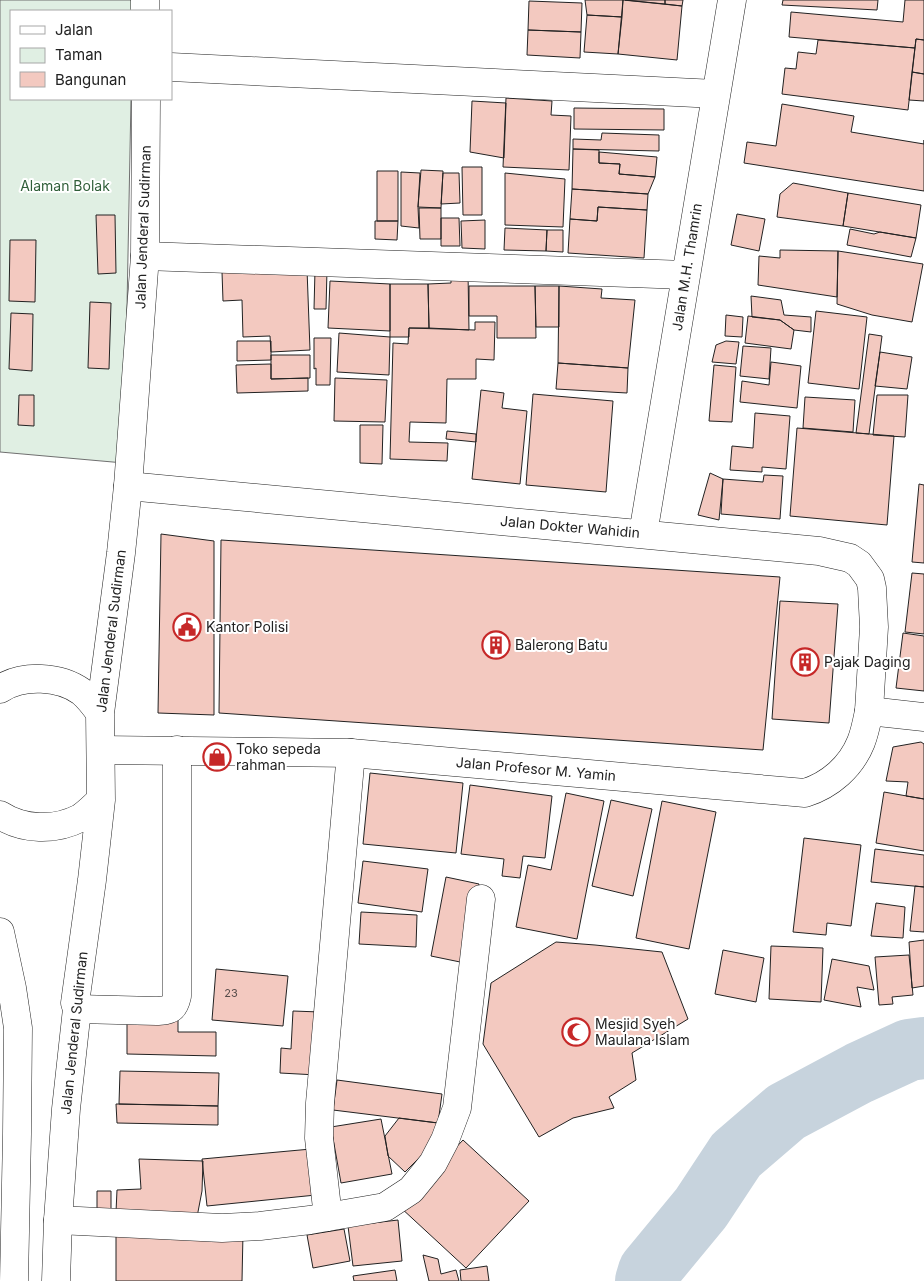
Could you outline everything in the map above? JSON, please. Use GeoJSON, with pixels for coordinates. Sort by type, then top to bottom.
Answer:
{"type":"FeatureCollection","features":[{"type":"Feature","properties":{"kind":"main road","name":"Jalan M.H. Thamrin"},"geometry":{"type":"LineString","coordinates":[[643,534],[732,0]]}},
{"type":"Feature","properties":{"kind":"main road"},"geometry":{"type":"LineString","coordinates":[[172,67],[716,94]]}},
{"type":"Feature","properties":{"kind":"main road","name":"Jalan Jenderal Sudirman"},"geometry":{"type":"LineString","coordinates":[[56,1281],[58,1220],[66,1109],[77,1009],[75,1003],[101,800],[100,713],[128,486],[145,256],[146,100]]}},
{"type":"Feature","properties":{"kind":"main road"},"geometry":{"type":"LineString","coordinates":[[145,256],[686,275]]}},
{"type":"Feature","properties":{"kind":"main road","name":"Jalan Dokter Wahidin"},"geometry":{"type":"LineString","coordinates":[[128,486],[819,551],[850,558],[859,564],[870,579],[872,588],[874,627],[869,711]]}},
{"type":"Feature","properties":{"kind":"main road"},"geometry":{"type":"LineString","coordinates":[[0,689],[17,681],[36,679],[56,681],[72,686],[83,693],[100,713]]}},
{"type":"Feature","properties":{"kind":"main road"},"geometry":{"type":"LineString","coordinates":[[869,711],[924,717]]}},
{"type":"Feature","properties":{"kind":"main road","name":"Jalan Profesor M. Yamin"},"geometry":{"type":"LineString","coordinates":[[101,750],[351,753],[805,793],[815,790],[828,782],[848,764],[862,740],[869,711]]}},
{"type":"Feature","properties":{"kind":"main road"},"geometry":{"type":"LineString","coordinates":[[77,1009],[157,1011],[170,1010],[176,1005],[177,750]]}},
{"type":"Feature","properties":{"kind":"main road"},"geometry":{"type":"LineString","coordinates":[[328,1217],[318,1138],[351,753]]}},
{"type":"Feature","properties":{"kind":"main road"},"geometry":{"type":"LineString","coordinates":[[0,815],[11,822],[22,825],[51,827],[80,818],[101,800]]}},
{"type":"Feature","properties":{"kind":"main road"},"geometry":{"type":"LineString","coordinates":[[58,1220],[222,1228],[260,1226],[385,1207],[411,1190],[433,1163],[445,1140],[457,1108],[481,898]]}},
{"type":"Feature","properties":{"kind":"main road"},"geometry":{"type":"LineString","coordinates":[[0,932],[18,1028],[14,1281]]}},
{"type":"Feature","properties":{"kind":"green space","name":"Alaman Bolak"},"geometry":{"type":"Polygon","coordinates":[[[0,0],[133,0],[133,10],[10,10],[10,100],[131,100],[124,463],[0,452],[0,0]]]}},
{"type":"Feature","properties":{"kind":"building"},"geometry":{"type":"Polygon","coordinates":[[[585,0],[623,0],[622,17],[587,15],[585,0]]]}},
{"type":"Feature","properties":{"kind":"building"},"geometry":{"type":"Polygon","coordinates":[[[623,0],[682,6],[677,60],[618,54],[623,0]]]}},
{"type":"Feature","properties":{"kind":"building"},"geometry":{"type":"Polygon","coordinates":[[[625,0],[665,0],[665,4],[625,0]]]}},
{"type":"Feature","properties":{"kind":"building"},"geometry":{"type":"Polygon","coordinates":[[[665,0],[683,0],[682,6],[665,4],[665,0]]]}},
{"type":"Feature","properties":{"kind":"building"},"geometry":{"type":"Polygon","coordinates":[[[783,0],[878,0],[877,10],[782,5],[783,0]]]}},
{"type":"Feature","properties":{"kind":"building"},"geometry":{"type":"Polygon","coordinates":[[[905,0],[924,0],[924,40],[916,39],[915,48],[789,37],[791,12],[903,22],[905,0]]]}},
{"type":"Feature","properties":{"kind":"building"},"geometry":{"type":"Polygon","coordinates":[[[529,1],[582,3],[581,32],[528,30],[529,1]]]}},
{"type":"Feature","properties":{"kind":"building"},"geometry":{"type":"Polygon","coordinates":[[[587,15],[622,17],[618,54],[584,52],[587,15]]]}},
{"type":"Feature","properties":{"kind":"building"},"geometry":{"type":"Polygon","coordinates":[[[528,30],[581,32],[580,58],[527,55],[528,30]]]}},
{"type":"Feature","properties":{"kind":"building"},"geometry":{"type":"Polygon","coordinates":[[[916,39],[924,40],[924,74],[912,72],[916,39]]]}},
{"type":"Feature","properties":{"kind":"building"},"geometry":{"type":"Polygon","coordinates":[[[818,40],[915,48],[908,110],[782,94],[785,68],[796,69],[798,52],[816,54],[818,40]]]}},
{"type":"Feature","properties":{"kind":"building"},"geometry":{"type":"Polygon","coordinates":[[[912,72],[924,74],[924,101],[909,100],[912,72]]]}},
{"type":"Feature","properties":{"kind":"building"},"geometry":{"type":"Polygon","coordinates":[[[506,98],[552,101],[551,115],[571,116],[569,170],[503,167],[506,98]]]}},
{"type":"Feature","properties":{"kind":"building"},"geometry":{"type":"Polygon","coordinates":[[[472,101],[506,103],[504,158],[470,152],[472,101]]]}},
{"type":"Feature","properties":{"kind":"building"},"geometry":{"type":"Polygon","coordinates":[[[782,104],[854,116],[851,132],[924,144],[924,191],[744,163],[747,142],[776,146],[782,104]]]}},
{"type":"Feature","properties":{"kind":"building"},"geometry":{"type":"Polygon","coordinates":[[[574,108],[664,109],[664,130],[574,129],[574,108]]]}},
{"type":"Feature","properties":{"kind":"building"},"geometry":{"type":"Polygon","coordinates":[[[602,133],[659,135],[659,151],[573,149],[573,139],[601,140],[602,133]]]}},
{"type":"Feature","properties":{"kind":"building"},"geometry":{"type":"Polygon","coordinates":[[[573,149],[599,150],[599,163],[620,164],[619,174],[655,177],[648,194],[572,189],[573,149]]]}},
{"type":"Feature","properties":{"kind":"building"},"geometry":{"type":"Polygon","coordinates":[[[599,152],[657,157],[655,177],[619,174],[620,164],[599,163],[599,152]]]}},
{"type":"Feature","properties":{"kind":"building"},"geometry":{"type":"Polygon","coordinates":[[[462,167],[482,167],[482,215],[463,215],[462,167]]]}},
{"type":"Feature","properties":{"kind":"building"},"geometry":{"type":"Polygon","coordinates":[[[421,170],[443,171],[441,208],[418,207],[421,170]]]}},
{"type":"Feature","properties":{"kind":"building"},"geometry":{"type":"Polygon","coordinates":[[[377,171],[398,171],[398,221],[377,221],[377,171]]]}},
{"type":"Feature","properties":{"kind":"building"},"geometry":{"type":"Polygon","coordinates":[[[401,172],[420,173],[419,228],[401,226],[401,172]]]}},
{"type":"Feature","properties":{"kind":"building"},"geometry":{"type":"Polygon","coordinates":[[[443,173],[459,173],[460,203],[441,204],[443,173]]]}},
{"type":"Feature","properties":{"kind":"building"},"geometry":{"type":"Polygon","coordinates":[[[505,173],[565,179],[563,227],[505,225],[505,173]]]}},
{"type":"Feature","properties":{"kind":"building"},"geometry":{"type":"Polygon","coordinates":[[[793,183],[848,193],[843,226],[777,217],[780,194],[793,183]]]}},
{"type":"Feature","properties":{"kind":"building"},"geometry":{"type":"Polygon","coordinates":[[[572,189],[648,194],[647,210],[598,207],[597,221],[570,219],[572,189]]]}},
{"type":"Feature","properties":{"kind":"building"},"geometry":{"type":"Polygon","coordinates":[[[848,193],[921,205],[916,238],[843,226],[848,193]]]}},
{"type":"Feature","properties":{"kind":"building"},"geometry":{"type":"Polygon","coordinates":[[[598,207],[647,210],[644,258],[568,253],[570,219],[597,221],[598,207]]]}},
{"type":"Feature","properties":{"kind":"building"},"geometry":{"type":"Polygon","coordinates":[[[419,208],[441,208],[441,239],[420,239],[419,208]]]}},
{"type":"Feature","properties":{"kind":"building"},"geometry":{"type":"Polygon","coordinates":[[[737,214],[765,219],[759,251],[731,245],[737,214]]]}},
{"type":"Feature","properties":{"kind":"building"},"geometry":{"type":"Polygon","coordinates":[[[96,215],[115,215],[116,273],[98,274],[96,215]]]}},
{"type":"Feature","properties":{"kind":"building"},"geometry":{"type":"Polygon","coordinates":[[[441,218],[459,218],[460,246],[441,246],[441,218]]]}},
{"type":"Feature","properties":{"kind":"building"},"geometry":{"type":"Polygon","coordinates":[[[485,220],[485,249],[462,248],[461,221],[485,220]]]}},
{"type":"Feature","properties":{"kind":"building"},"geometry":{"type":"Polygon","coordinates":[[[375,221],[398,221],[397,240],[375,239],[375,221]]]}},
{"type":"Feature","properties":{"kind":"building"},"geometry":{"type":"Polygon","coordinates":[[[505,228],[547,230],[546,251],[504,250],[505,228]]]}},
{"type":"Feature","properties":{"kind":"building"},"geometry":{"type":"Polygon","coordinates":[[[850,229],[874,234],[880,232],[916,238],[911,257],[847,245],[850,229]]]}},
{"type":"Feature","properties":{"kind":"building"},"geometry":{"type":"Polygon","coordinates":[[[547,230],[563,230],[563,252],[546,251],[547,230]]]}},
{"type":"Feature","properties":{"kind":"building"},"geometry":{"type":"Polygon","coordinates":[[[10,240],[36,240],[35,302],[9,301],[10,240]]]}},
{"type":"Feature","properties":{"kind":"building"},"geometry":{"type":"Polygon","coordinates":[[[780,250],[838,251],[837,297],[758,285],[759,256],[780,258],[780,250]]]}},
{"type":"Feature","properties":{"kind":"building"},"geometry":{"type":"Polygon","coordinates":[[[838,251],[923,264],[912,322],[872,315],[837,304],[838,251]]]}},
{"type":"Feature","properties":{"kind":"building"},"geometry":{"type":"Polygon","coordinates":[[[307,269],[310,350],[271,352],[270,336],[243,337],[242,300],[223,301],[222,272],[307,269]]]}},
{"type":"Feature","properties":{"kind":"building"},"geometry":{"type":"Polygon","coordinates":[[[315,270],[327,270],[326,309],[314,309],[315,270]]]}},
{"type":"Feature","properties":{"kind":"building"},"geometry":{"type":"Polygon","coordinates":[[[451,273],[468,273],[469,330],[429,328],[428,284],[451,283],[451,273]]]}},
{"type":"Feature","properties":{"kind":"building"},"geometry":{"type":"Polygon","coordinates":[[[330,281],[390,284],[390,331],[328,328],[330,281]]]}},
{"type":"Feature","properties":{"kind":"building"},"geometry":{"type":"Polygon","coordinates":[[[390,284],[428,284],[429,328],[409,328],[409,337],[390,337],[390,284]]]}},
{"type":"Feature","properties":{"kind":"building"},"geometry":{"type":"Polygon","coordinates":[[[469,286],[535,286],[536,338],[497,338],[497,316],[469,316],[469,286]]]}},
{"type":"Feature","properties":{"kind":"building"},"geometry":{"type":"Polygon","coordinates":[[[535,286],[559,286],[559,327],[536,327],[535,286]]]}},
{"type":"Feature","properties":{"kind":"building"},"geometry":{"type":"Polygon","coordinates":[[[559,286],[602,289],[601,298],[635,300],[628,368],[558,363],[559,286]]]}},
{"type":"Feature","properties":{"kind":"building"},"geometry":{"type":"Polygon","coordinates":[[[751,296],[781,300],[784,315],[811,317],[811,332],[794,330],[780,320],[752,317],[751,296]]]}},
{"type":"Feature","properties":{"kind":"building"},"geometry":{"type":"Polygon","coordinates":[[[90,302],[111,303],[109,369],[88,368],[90,302]]]}},
{"type":"Feature","properties":{"kind":"building"},"geometry":{"type":"Polygon","coordinates":[[[816,311],[867,317],[859,389],[808,383],[816,311]]]}},
{"type":"Feature","properties":{"kind":"building"},"geometry":{"type":"Polygon","coordinates":[[[11,313],[33,314],[32,371],[9,369],[11,313]]]}},
{"type":"Feature","properties":{"kind":"building"},"geometry":{"type":"Polygon","coordinates":[[[726,315],[743,317],[742,337],[725,336],[726,315]]]}},
{"type":"Feature","properties":{"kind":"building"},"geometry":{"type":"Polygon","coordinates":[[[748,316],[780,320],[794,330],[791,349],[745,343],[748,316]]]}},
{"type":"Feature","properties":{"kind":"building"},"geometry":{"type":"Polygon","coordinates":[[[475,322],[495,322],[494,360],[476,359],[476,379],[447,379],[446,423],[410,422],[409,442],[448,443],[447,461],[390,459],[393,343],[408,344],[409,328],[475,330],[475,322]]]}},
{"type":"Feature","properties":{"kind":"building"},"geometry":{"type":"Polygon","coordinates":[[[339,333],[390,337],[389,375],[337,372],[339,333]]]}},
{"type":"Feature","properties":{"kind":"building"},"geometry":{"type":"Polygon","coordinates":[[[869,334],[882,336],[869,434],[856,433],[869,334]]]}},
{"type":"Feature","properties":{"kind":"building"},"geometry":{"type":"Polygon","coordinates":[[[314,338],[331,338],[330,385],[316,385],[314,338]]]}},
{"type":"Feature","properties":{"kind":"building"},"geometry":{"type":"Polygon","coordinates":[[[237,341],[271,341],[271,360],[237,361],[237,341]]]}},
{"type":"Feature","properties":{"kind":"building"},"geometry":{"type":"Polygon","coordinates":[[[726,341],[739,342],[736,364],[712,362],[716,345],[726,341]]]}},
{"type":"Feature","properties":{"kind":"building"},"geometry":{"type":"Polygon","coordinates":[[[743,346],[771,348],[769,379],[740,376],[743,346]]]}},
{"type":"Feature","properties":{"kind":"building"},"geometry":{"type":"Polygon","coordinates":[[[880,352],[912,357],[907,389],[875,386],[880,352]]]}},
{"type":"Feature","properties":{"kind":"building"},"geometry":{"type":"Polygon","coordinates":[[[271,355],[310,355],[310,378],[271,379],[271,355]]]}},
{"type":"Feature","properties":{"kind":"building"},"geometry":{"type":"Polygon","coordinates":[[[771,362],[801,366],[797,408],[740,402],[742,381],[769,385],[771,362]]]}},
{"type":"Feature","properties":{"kind":"building"},"geometry":{"type":"Polygon","coordinates":[[[558,363],[628,368],[627,393],[556,389],[558,363]]]}},
{"type":"Feature","properties":{"kind":"building"},"geometry":{"type":"Polygon","coordinates":[[[271,364],[271,379],[308,378],[308,391],[237,393],[236,365],[271,364]]]}},
{"type":"Feature","properties":{"kind":"building"},"geometry":{"type":"Polygon","coordinates":[[[714,365],[736,367],[732,422],[709,421],[714,365]]]}},
{"type":"Feature","properties":{"kind":"building"},"geometry":{"type":"Polygon","coordinates":[[[335,378],[387,380],[385,422],[334,421],[335,378]]]}},
{"type":"Feature","properties":{"kind":"building"},"geometry":{"type":"Polygon","coordinates":[[[481,390],[504,393],[502,408],[527,411],[520,484],[472,479],[481,390]]]}},
{"type":"Feature","properties":{"kind":"building"},"geometry":{"type":"Polygon","coordinates":[[[533,394],[613,401],[606,492],[526,485],[533,394]]]}},
{"type":"Feature","properties":{"kind":"building"},"geometry":{"type":"Polygon","coordinates":[[[19,395],[34,395],[34,426],[18,425],[19,395]]]}},
{"type":"Feature","properties":{"kind":"building"},"geometry":{"type":"Polygon","coordinates":[[[877,395],[908,395],[905,437],[873,435],[877,395]]]}},
{"type":"Feature","properties":{"kind":"building"},"geometry":{"type":"Polygon","coordinates":[[[805,397],[855,400],[853,432],[803,428],[805,397]]]}},
{"type":"Feature","properties":{"kind":"building"},"geometry":{"type":"Polygon","coordinates":[[[755,413],[790,416],[786,469],[762,467],[762,472],[730,470],[732,446],[753,448],[755,413]]]}},
{"type":"Feature","properties":{"kind":"building"},"geometry":{"type":"Polygon","coordinates":[[[360,425],[383,425],[382,464],[360,463],[360,425]]]}},
{"type":"Feature","properties":{"kind":"building"},"geometry":{"type":"Polygon","coordinates":[[[797,428],[894,436],[887,525],[790,516],[797,428]]]}},
{"type":"Feature","properties":{"kind":"building"},"geometry":{"type":"Polygon","coordinates":[[[447,431],[476,434],[476,442],[446,439],[447,431]]]}},
{"type":"Feature","properties":{"kind":"building"},"geometry":{"type":"Polygon","coordinates":[[[710,473],[723,479],[719,520],[698,515],[710,473]]]}},
{"type":"Feature","properties":{"kind":"building"},"geometry":{"type":"Polygon","coordinates":[[[764,475],[783,476],[780,519],[721,514],[723,479],[763,482],[764,475]]]}},
{"type":"Feature","properties":{"kind":"building"},"geometry":{"type":"Polygon","coordinates":[[[919,484],[924,485],[924,563],[912,562],[919,484]]]}},
{"type":"Feature","properties":{"kind":"building","name":"Kantor Polisi"},"geometry":{"type":"Polygon","coordinates":[[[161,534],[214,541],[214,715],[158,713],[161,534]]]}},
{"type":"Feature","properties":{"kind":"building","name":"Balerong Batu"},"geometry":{"type":"Polygon","coordinates":[[[221,540],[780,577],[763,750],[219,713],[221,540]]]}},
{"type":"Feature","properties":{"kind":"building"},"geometry":{"type":"Polygon","coordinates":[[[912,573],[924,574],[924,634],[905,632],[912,573]]]}},
{"type":"Feature","properties":{"kind":"building","name":"Pajak Daging"},"geometry":{"type":"Polygon","coordinates":[[[780,601],[838,604],[829,723],[772,719],[780,601]]]}},
{"type":"Feature","properties":{"kind":"building"},"geometry":{"type":"Polygon","coordinates":[[[903,633],[924,636],[924,691],[896,688],[903,633]]]}},
{"type":"Feature","properties":{"kind":"building"},"geometry":{"type":"Polygon","coordinates":[[[921,742],[924,744],[924,799],[906,796],[908,782],[886,781],[893,747],[921,742]]]}},
{"type":"Feature","properties":{"kind":"building"},"geometry":{"type":"Polygon","coordinates":[[[370,773],[463,783],[456,853],[363,844],[370,773]]]}},
{"type":"Feature","properties":{"kind":"building"},"geometry":{"type":"Polygon","coordinates":[[[470,785],[552,796],[545,858],[523,856],[520,878],[502,876],[504,859],[461,854],[470,785]]]}},
{"type":"Feature","properties":{"kind":"building"},"geometry":{"type":"Polygon","coordinates":[[[884,792],[924,799],[924,851],[876,843],[884,792]]]}},
{"type":"Feature","properties":{"kind":"building"},"geometry":{"type":"Polygon","coordinates":[[[566,793],[604,801],[577,939],[516,927],[528,865],[551,870],[566,793]]]}},
{"type":"Feature","properties":{"kind":"building"},"geometry":{"type":"Polygon","coordinates":[[[611,800],[652,809],[633,896],[592,886],[611,800]]]}},
{"type":"Feature","properties":{"kind":"building"},"geometry":{"type":"Polygon","coordinates":[[[662,801],[716,812],[689,949],[636,938],[662,801]]]}},
{"type":"Feature","properties":{"kind":"building"},"geometry":{"type":"Polygon","coordinates":[[[804,838],[861,845],[851,926],[827,923],[826,935],[793,932],[804,838]]]}},
{"type":"Feature","properties":{"kind":"building"},"geometry":{"type":"Polygon","coordinates":[[[875,849],[924,855],[924,887],[871,882],[875,849]]]}},
{"type":"Feature","properties":{"kind":"building"},"geometry":{"type":"Polygon","coordinates":[[[363,861],[428,869],[422,912],[358,903],[363,861]]]}},
{"type":"Feature","properties":{"kind":"building"},"geometry":{"type":"Polygon","coordinates":[[[446,877],[479,884],[465,963],[431,956],[446,877]]]}},
{"type":"Feature","properties":{"kind":"building"},"geometry":{"type":"Polygon","coordinates":[[[915,886],[924,887],[924,932],[910,931],[915,886]]]}},
{"type":"Feature","properties":{"kind":"building"},"geometry":{"type":"Polygon","coordinates":[[[876,903],[905,907],[903,938],[871,936],[876,903]]]}},
{"type":"Feature","properties":{"kind":"building"},"geometry":{"type":"Polygon","coordinates":[[[361,912],[417,915],[416,947],[359,944],[361,912]]]}},
{"type":"Feature","properties":{"kind":"building"},"geometry":{"type":"Polygon","coordinates":[[[924,940],[924,986],[912,988],[909,942],[924,940]]]}},
{"type":"Feature","properties":{"kind":"building","name":"Mesjid Syeh Maulana Islam"},"geometry":{"type":"Polygon","coordinates":[[[556,942],[662,952],[688,1019],[632,1053],[636,1080],[609,1097],[614,1108],[573,1118],[539,1137],[483,1044],[491,983],[556,942]]]}},
{"type":"Feature","properties":{"kind":"building"},"geometry":{"type":"Polygon","coordinates":[[[771,946],[823,948],[821,1002],[769,999],[771,946]]]}},
{"type":"Feature","properties":{"kind":"building"},"geometry":{"type":"Polygon","coordinates":[[[723,950],[764,958],[756,1002],[715,994],[723,950]]]}},
{"type":"Feature","properties":{"kind":"building"},"geometry":{"type":"Polygon","coordinates":[[[909,955],[913,995],[892,997],[893,1004],[879,1005],[875,957],[909,955]]]}},
{"type":"Feature","properties":{"kind":"building"},"geometry":{"type":"Polygon","coordinates":[[[832,959],[869,966],[874,990],[857,987],[861,1007],[824,1000],[832,959]]]}},
{"type":"Feature","properties":{"kind":"building"},"geometry":{"type":"Polygon","coordinates":[[[216,969],[288,976],[283,1026],[212,1020],[216,969]]]}},
{"type":"Feature","properties":{"kind":"building"},"geometry":{"type":"Polygon","coordinates":[[[293,1011],[320,1012],[317,1075],[280,1073],[281,1048],[291,1049],[293,1011]]]}},
{"type":"Feature","properties":{"kind":"building"},"geometry":{"type":"Polygon","coordinates":[[[127,1017],[178,1018],[178,1032],[216,1032],[216,1056],[127,1054],[127,1017]]]}},
{"type":"Feature","properties":{"kind":"building"},"geometry":{"type":"Polygon","coordinates":[[[120,1071],[219,1073],[218,1106],[119,1104],[120,1071]]]}},
{"type":"Feature","properties":{"kind":"building"},"geometry":{"type":"Polygon","coordinates":[[[337,1080],[442,1094],[438,1123],[333,1110],[337,1080]]]}},
{"type":"Feature","properties":{"kind":"building"},"geometry":{"type":"Polygon","coordinates":[[[116,1104],[218,1106],[218,1125],[117,1123],[116,1104]]]}},
{"type":"Feature","properties":{"kind":"building"},"geometry":{"type":"Polygon","coordinates":[[[399,1118],[438,1123],[446,1131],[405,1172],[388,1156],[385,1136],[399,1118]]]}},
{"type":"Feature","properties":{"kind":"building"},"geometry":{"type":"Polygon","coordinates":[[[381,1119],[392,1174],[341,1183],[331,1127],[381,1119]]]}},
{"type":"Feature","properties":{"kind":"building"},"geometry":{"type":"Polygon","coordinates":[[[463,1140],[529,1201],[466,1268],[400,1207],[463,1140]]]}},
{"type":"Feature","properties":{"kind":"building"},"geometry":{"type":"Polygon","coordinates":[[[311,1149],[316,1195],[207,1206],[202,1159],[311,1149]]]}},
{"type":"Feature","properties":{"kind":"building"},"geometry":{"type":"Polygon","coordinates":[[[139,1159],[203,1161],[202,1191],[197,1217],[116,1212],[117,1190],[141,1189],[139,1159]]]}},
{"type":"Feature","properties":{"kind":"building"},"geometry":{"type":"Polygon","coordinates":[[[97,1191],[111,1191],[111,1215],[97,1215],[97,1191]]]}},
{"type":"Feature","properties":{"kind":"building"},"geometry":{"type":"Polygon","coordinates":[[[398,1220],[402,1261],[353,1266],[348,1226],[398,1220]]]}},
{"type":"Feature","properties":{"kind":"building"},"geometry":{"type":"Polygon","coordinates":[[[344,1229],[350,1261],[313,1268],[307,1235],[344,1229]]]}},
{"type":"Feature","properties":{"kind":"building"},"geometry":{"type":"Polygon","coordinates":[[[116,1230],[243,1233],[242,1281],[116,1281],[116,1230]]]}},
{"type":"Feature","properties":{"kind":"building"},"geometry":{"type":"Polygon","coordinates":[[[423,1255],[438,1259],[441,1274],[456,1270],[459,1281],[429,1281],[423,1255]]]}},
{"type":"Feature","properties":{"kind":"building"},"geometry":{"type":"Polygon","coordinates":[[[487,1266],[489,1281],[461,1281],[460,1270],[487,1266]]]}},
{"type":"Feature","properties":{"kind":"building"},"geometry":{"type":"Polygon","coordinates":[[[395,1270],[397,1281],[354,1281],[353,1276],[395,1270]]]}},
{"type":"Feature","properties":{"kind":"waterway"},"geometry":{"type":"LineString","coordinates":[[646,1281],[649,1271],[701,1208],[736,1155],[786,1112],[859,1073],[909,1050],[924,1048]]}},
{"type":"Feature","properties":{"kind":"place","name":"Kantor Polisi"},"geometry":{"type":"Point","coordinates":[187,627]}},
{"type":"Feature","properties":{"kind":"place","name":"Balerong Batu"},"geometry":{"type":"Point","coordinates":[496,645]}},
{"type":"Feature","properties":{"kind":"place","name":"Pajak Daging"},"geometry":{"type":"Point","coordinates":[805,662]}},
{"type":"Feature","properties":{"kind":"place","name":"Toko sepeda rahman"},"geometry":{"type":"Point","coordinates":[217,757]}},
{"type":"Feature","properties":{"kind":"place","name":"Mesjid Syeh Maulana Islam"},"geometry":{"type":"Point","coordinates":[576,1032]}}]}
